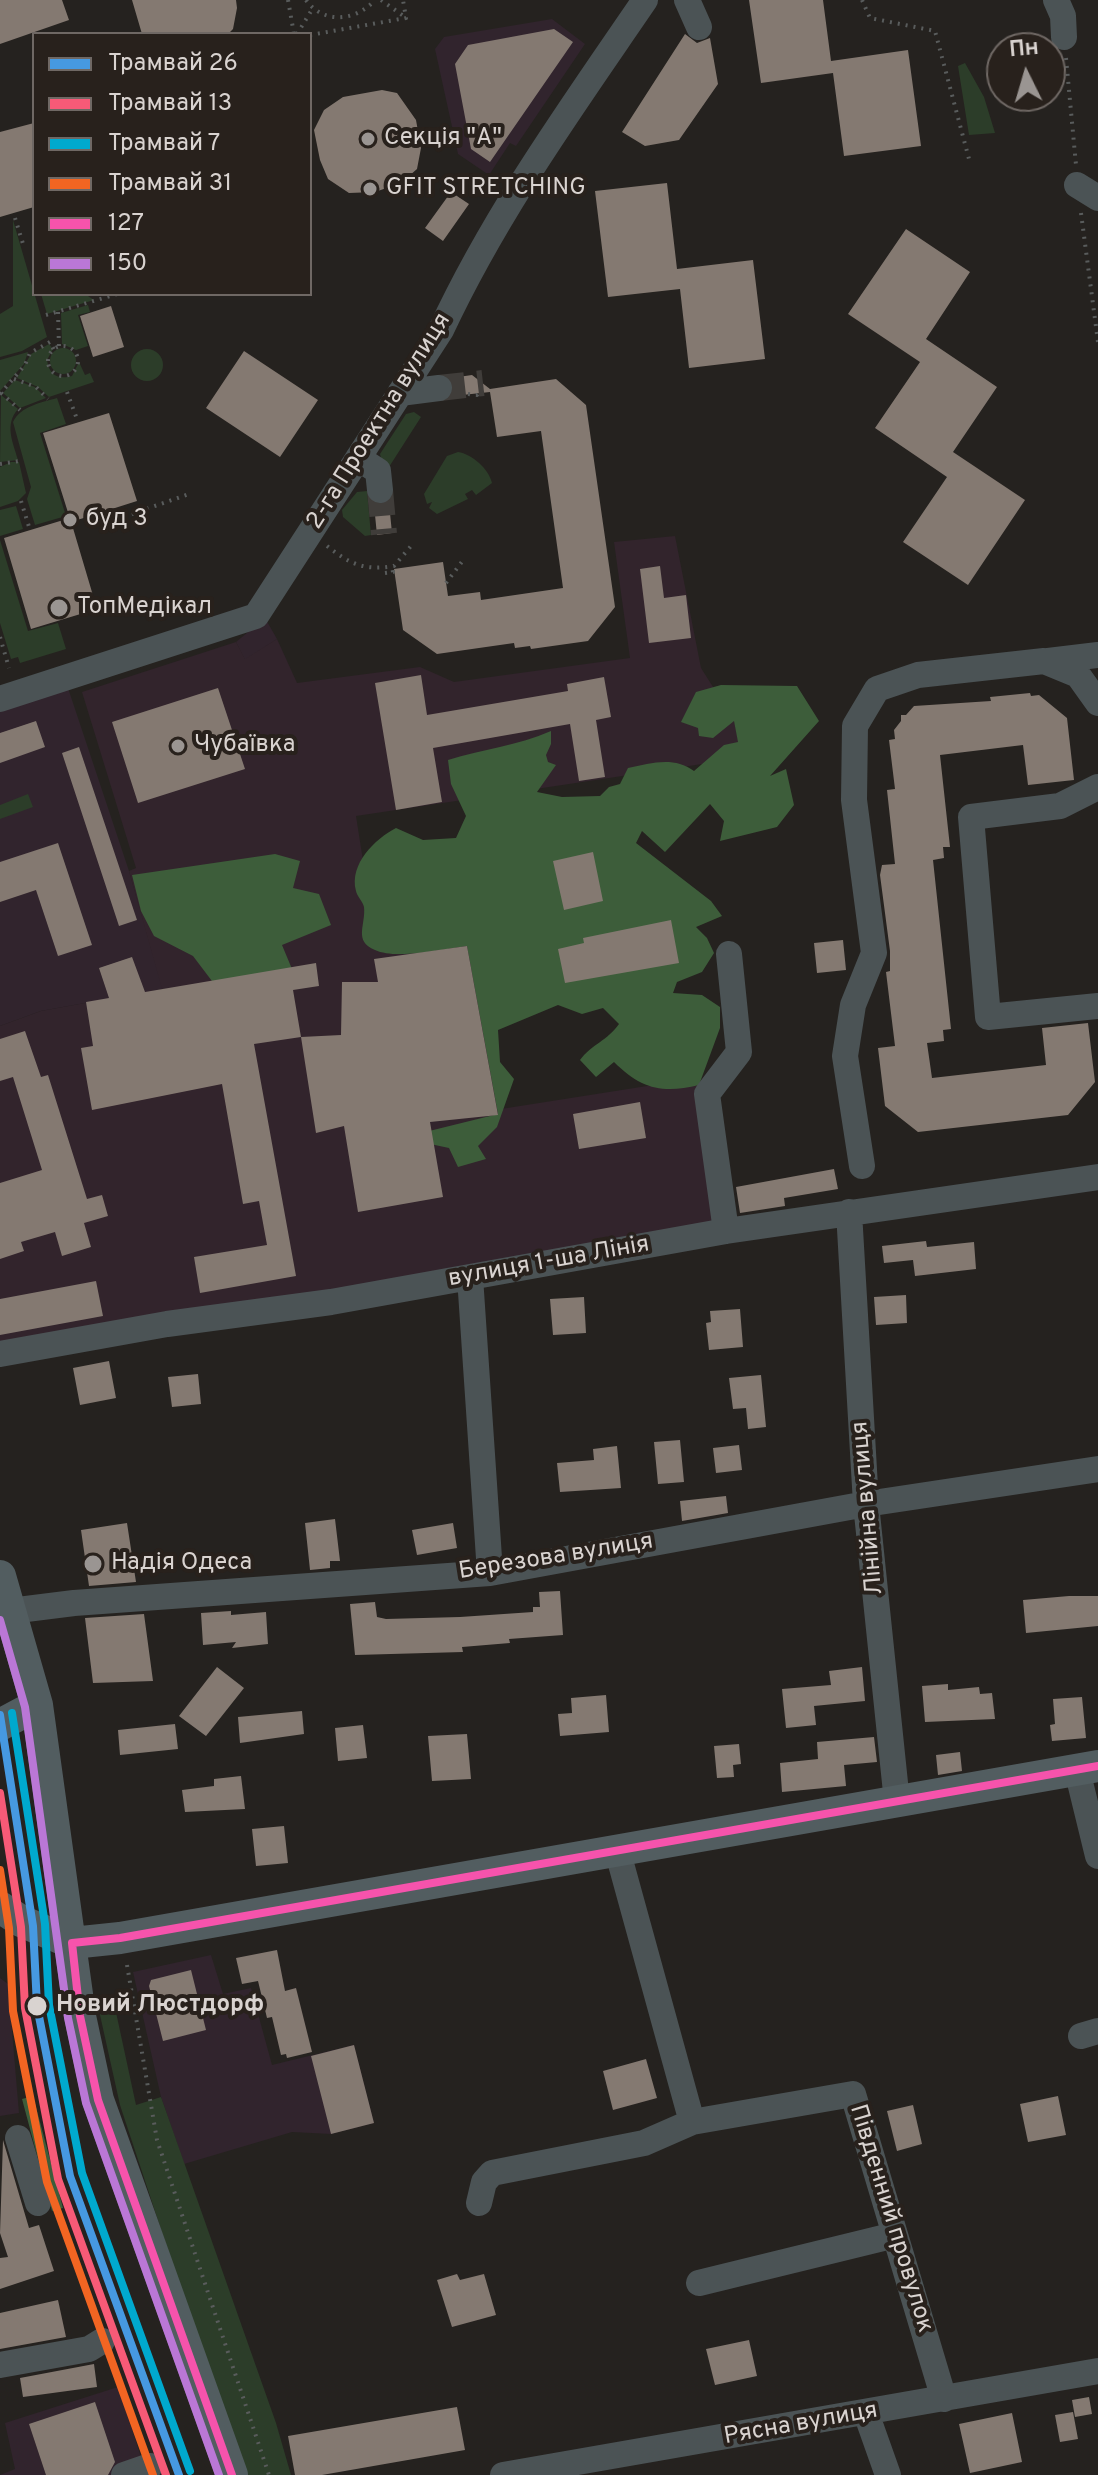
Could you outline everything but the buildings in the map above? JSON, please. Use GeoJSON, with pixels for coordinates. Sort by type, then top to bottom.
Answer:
{"type":"FeatureCollection","features":[{"type":"Feature","properties":{"kind":"main road"},"geometry":{"type":"LineString","coordinates":[[0,1576],[37,1705],[80,2016],[98,2100],[232,2475]]}},
{"type":"Feature","properties":{"kind":"main road"},"geometry":{"type":"LineString","coordinates":[[0,1725],[37,1705]]}},
{"type":"Feature","properties":{"kind":"main road"},"geometry":{"type":"LineString","coordinates":[[0,1907],[21,1921],[72,1943],[120,1938],[618,1853],[1088,1768]]}},
{"type":"Feature","properties":{"kind":"street","name":"2-га Проектна вулиця"},"geometry":{"type":"LineString","coordinates":[[0,699],[256,616],[441,330],[461,288],[538,158],[645,0]]}},
{"type":"Feature","properties":{"kind":"street"},"geometry":{"type":"LineString","coordinates":[[687,0],[699,27]]}},
{"type":"Feature","properties":{"kind":"street"},"geometry":{"type":"LineString","coordinates":[[1056,0],[1063,16],[1064,32]]}},
{"type":"Feature","properties":{"kind":"street"},"geometry":{"type":"LineString","coordinates":[[400,393],[439,388]]}},
{"type":"Feature","properties":{"kind":"street"},"geometry":{"type":"LineString","coordinates":[[358,458],[378,471],[380,490]]}},
{"type":"Feature","properties":{"kind":"street"},"geometry":{"type":"LineString","coordinates":[[862,1166],[845,1056],[853,1005],[874,953],[854,800],[855,726],[877,689],[918,675],[1098,655]]}},
{"type":"Feature","properties":{"kind":"street"},"geometry":{"type":"LineString","coordinates":[[1044,661],[1078,675],[1098,703]]}},
{"type":"Feature","properties":{"kind":"street"},"geometry":{"type":"LineString","coordinates":[[1098,787],[1060,806],[971,817],[988,1017],[1098,1006]]}},
{"type":"Feature","properties":{"kind":"street"},"geometry":{"type":"LineString","coordinates":[[726,1231],[707,1094],[739,1052],[729,954]]}},
{"type":"Feature","properties":{"kind":"street","name":"вулиця 1-ша Лінія"},"geometry":{"type":"LineString","coordinates":[[0,1354],[470,1277],[726,1231],[1098,1177]]}},
{"type":"Feature","properties":{"kind":"street","name":"Лінійна вулиця"},"geometry":{"type":"LineString","coordinates":[[849,1212],[866,1504],[897,1802]]}},
{"type":"Feature","properties":{"kind":"street"},"geometry":{"type":"LineString","coordinates":[[470,1277],[490,1573]]}},
{"type":"Feature","properties":{"kind":"street","name":"Березова вулиця"},"geometry":{"type":"LineString","coordinates":[[10,1611],[74,1603],[490,1573],[866,1504],[1098,1469]]}},
{"type":"Feature","properties":{"kind":"street"},"geometry":{"type":"LineString","coordinates":[[1088,1768],[1098,1856]]}},
{"type":"Feature","properties":{"kind":"street"},"geometry":{"type":"LineString","coordinates":[[479,2203],[484,2182],[492,2173],[644,2143],[692,2122],[618,1853]]}},
{"type":"Feature","properties":{"kind":"street","name":"Південний провулок"},"geometry":{"type":"LineString","coordinates":[[692,2122],[853,2094],[944,2399]]}},
{"type":"Feature","properties":{"kind":"street"},"geometry":{"type":"LineString","coordinates":[[18,2138],[38,2203]]}},
{"type":"Feature","properties":{"kind":"street"},"geometry":{"type":"LineString","coordinates":[[699,2283],[895,2235]]}},
{"type":"Feature","properties":{"kind":"street"},"geometry":{"type":"LineString","coordinates":[[0,2365],[89,2349],[102,2341]]}},
{"type":"Feature","properties":{"kind":"street","name":"Рясна вулиця"},"geometry":{"type":"LineString","coordinates":[[503,2475],[647,2464],[866,2413],[1098,2371]]}},
{"type":"Feature","properties":{"kind":"street"},"geometry":{"type":"LineString","coordinates":[[866,2413],[888,2475]]}},
{"type":"Feature","properties":{"kind":"street"},"geometry":{"type":"LineString","coordinates":[[124,2475],[150,2466]]}},
{"type":"Feature","properties":{"kind":"path"},"geometry":{"type":"LineString","coordinates":[[288,0],[295,32]]}},
{"type":"Feature","properties":{"kind":"path"},"geometry":{"type":"LineString","coordinates":[[306,0],[313,8],[336,18],[351,17],[375,0]]}},
{"type":"Feature","properties":{"kind":"path"},"geometry":{"type":"LineString","coordinates":[[381,0],[406,18]]}},
{"type":"Feature","properties":{"kind":"path"},"geometry":{"type":"LineString","coordinates":[[403,0],[406,18]]}},
{"type":"Feature","properties":{"kind":"path"},"geometry":{"type":"LineString","coordinates":[[862,0],[870,18],[935,31],[969,159]]}},
{"type":"Feature","properties":{"kind":"path"},"geometry":{"type":"LineString","coordinates":[[296,32],[313,8]]}},
{"type":"Feature","properties":{"kind":"path"},"geometry":{"type":"LineString","coordinates":[[351,17],[352,27]]}},
{"type":"Feature","properties":{"kind":"path"},"geometry":{"type":"LineString","coordinates":[[312,35],[406,18]]}},
{"type":"Feature","properties":{"kind":"path"},"geometry":{"type":"LineString","coordinates":[[1066,50],[1088,192],[1098,342]]}},
{"type":"Feature","properties":{"kind":"path"},"geometry":{"type":"LineString","coordinates":[[15,218],[24,247]]}},
{"type":"Feature","properties":{"kind":"path"},"geometry":{"type":"LineString","coordinates":[[92,296],[98,300]]}},
{"type":"Feature","properties":{"kind":"path"},"geometry":{"type":"LineString","coordinates":[[46,315],[111,296]]}},
{"type":"Feature","properties":{"kind":"path"},"geometry":{"type":"LineString","coordinates":[[20,410],[0,394],[14,379],[30,353],[50,342],[56,348],[69,347],[78,358],[75,370],[71,374],[59,375],[53,372],[48,360],[56,348],[58,312]]}},
{"type":"Feature","properties":{"kind":"path"},"geometry":{"type":"LineString","coordinates":[[14,379],[36,387],[48,399]]}},
{"type":"Feature","properties":{"kind":"path"},"geometry":{"type":"LineString","coordinates":[[468,394],[479,391]]}},
{"type":"Feature","properties":{"kind":"path"},"geometry":{"type":"LineString","coordinates":[[67,392],[78,422]]}},
{"type":"Feature","properties":{"kind":"path"},"geometry":{"type":"LineString","coordinates":[[0,464],[20,461]]}},
{"type":"Feature","properties":{"kind":"path"},"geometry":{"type":"LineString","coordinates":[[109,522],[192,493]]}},
{"type":"Feature","properties":{"kind":"path"},"geometry":{"type":"LineString","coordinates":[[21,501],[30,530]]}},
{"type":"Feature","properties":{"kind":"path"},"geometry":{"type":"LineString","coordinates":[[327,546],[352,565],[364,569],[392,567]]}},
{"type":"Feature","properties":{"kind":"path"},"geometry":{"type":"LineString","coordinates":[[385,573],[393,572],[392,567],[411,546]]}},
{"type":"Feature","properties":{"kind":"path"},"geometry":{"type":"LineString","coordinates":[[446,583],[464,559]]}},
{"type":"Feature","properties":{"kind":"path"},"geometry":{"type":"LineString","coordinates":[[0,637],[9,668]]}},
{"type":"Feature","properties":{"kind":"path"},"geometry":{"type":"LineString","coordinates":[[127,1965],[157,2140],[269,2475]]}},
{"type":"Feature","properties":{"kind":"shaded area"},"geometry":{"type":"Polygon","coordinates":[[[552,19],[585,44],[516,146],[510,143],[489,175],[458,154],[435,49],[444,37],[552,19]]]}},
{"type":"Feature","properties":{"kind":"shaded area"},"geometry":{"type":"Polygon","coordinates":[[[675,536],[701,668],[734,720],[742,758],[356,816],[375,937],[470,921],[501,1109],[698,1078],[721,1226],[0,1350],[0,1026],[41,1011],[162,989],[129,871],[136,868],[82,692],[236,642],[245,659],[277,639],[297,683],[420,667],[454,682],[630,658],[614,542],[675,536]]]}},
{"type":"Feature","properties":{"kind":"shaded area"},"geometry":{"type":"Polygon","coordinates":[[[265,618],[277,639],[245,660],[236,642],[265,618]]]}},
{"type":"Feature","properties":{"kind":"shaded area"},"geometry":{"type":"Polygon","coordinates":[[[65,679],[129,871],[163,989],[41,1011],[0,1026],[0,701],[65,679]]]}},
{"type":"Feature","properties":{"kind":"shaded area"},"geometry":{"type":"Polygon","coordinates":[[[211,1955],[223,1994],[251,1988],[272,2065],[354,2045],[374,2123],[331,2134],[292,2132],[184,2164],[161,2097],[133,1972],[211,1955]]]}},
{"type":"Feature","properties":{"kind":"shaded area"},"geometry":{"type":"Polygon","coordinates":[[[0,1978],[8,1984],[19,2113],[0,2116],[0,1978]]]}},
{"type":"Feature","properties":{"kind":"shaded area"},"geometry":{"type":"Polygon","coordinates":[[[118,2387],[147,2475],[0,2475],[15,2469],[5,2423],[118,2387]]]}},
{"type":"Feature","properties":{"kind":"green space"},"geometry":{"type":"Polygon","coordinates":[[[965,63],[984,97],[986,112],[995,133],[969,135],[958,66],[965,63]]]}},
{"type":"Feature","properties":{"kind":"green space"},"geometry":{"type":"Polygon","coordinates":[[[13,220],[32,285],[32,296],[35,296],[47,337],[22,351],[0,357],[0,314],[13,306],[13,220]]]}},
{"type":"Feature","properties":{"kind":"green space"},"geometry":{"type":"Polygon","coordinates":[[[42,296],[88,296],[94,300],[47,314],[42,296]]]}},
{"type":"Feature","properties":{"kind":"green space"},"geometry":{"type":"Polygon","coordinates":[[[88,305],[90,312],[78,315],[88,346],[76,350],[62,344],[61,313],[88,305]]]}},
{"type":"Feature","properties":{"kind":"green space"},"geometry":{"type":"Polygon","coordinates":[[[49,344],[53,349],[47,360],[52,373],[58,377],[72,376],[79,362],[85,375],[90,373],[94,382],[49,397],[38,387],[17,378],[31,354],[49,344]]]}},
{"type":"Feature","properties":{"kind":"green space"},"geometry":{"type":"Polygon","coordinates":[[[63,348],[72,352],[76,361],[72,370],[63,374],[54,370],[50,361],[54,352],[63,348]]]}},
{"type":"Feature","properties":{"kind":"green space"},"geometry":{"type":"Polygon","coordinates":[[[147,349],[158,354],[163,365],[158,376],[147,381],[136,376],[131,365],[136,354],[147,349]]]}},
{"type":"Feature","properties":{"kind":"green space"},"geometry":{"type":"Polygon","coordinates":[[[28,352],[24,364],[0,391],[0,360],[28,352]]]}},
{"type":"Feature","properties":{"kind":"green space"},"geometry":{"type":"Polygon","coordinates":[[[15,380],[35,387],[46,398],[20,408],[3,393],[15,380]]]}},
{"type":"Feature","properties":{"kind":"green space"},"geometry":{"type":"Polygon","coordinates":[[[1,395],[18,409],[11,427],[18,460],[0,462],[1,395]]]}},
{"type":"Feature","properties":{"kind":"green space"},"geometry":{"type":"Polygon","coordinates":[[[57,398],[66,424],[40,433],[66,516],[35,525],[27,499],[31,487],[13,422],[26,409],[57,398]]]}},
{"type":"Feature","properties":{"kind":"green space"},"geometry":{"type":"Polygon","coordinates":[[[414,412],[421,417],[389,467],[382,462],[380,454],[406,414],[414,412]]]}},
{"type":"Feature","properties":{"kind":"green space"},"geometry":{"type":"Polygon","coordinates":[[[458,452],[479,463],[492,483],[476,495],[472,490],[465,494],[468,499],[437,514],[429,508],[432,502],[427,504],[424,494],[447,456],[458,452]]]}},
{"type":"Feature","properties":{"kind":"green space"},"geometry":{"type":"Polygon","coordinates":[[[19,462],[26,493],[18,501],[0,507],[0,467],[19,462]]]}},
{"type":"Feature","properties":{"kind":"green space"},"geometry":{"type":"Polygon","coordinates":[[[367,491],[371,535],[365,536],[343,517],[342,510],[357,492],[367,491]]]}},
{"type":"Feature","properties":{"kind":"green space"},"geometry":{"type":"Polygon","coordinates":[[[16,506],[23,529],[0,536],[0,510],[16,506]]]}},
{"type":"Feature","properties":{"kind":"green space"},"geometry":{"type":"Polygon","coordinates":[[[0,540],[28,631],[58,623],[66,649],[20,663],[18,657],[11,659],[0,623],[0,540]]]}},
{"type":"Feature","properties":{"kind":"green space"},"geometry":{"type":"Polygon","coordinates":[[[721,685],[797,686],[819,721],[770,776],[786,769],[794,805],[777,827],[720,841],[724,821],[710,804],[665,852],[642,831],[636,843],[711,901],[722,916],[696,927],[707,938],[714,953],[702,972],[677,982],[673,993],[702,995],[720,1007],[720,1028],[699,1085],[674,1089],[653,1087],[643,1084],[614,1062],[596,1077],[580,1060],[619,1024],[603,1008],[582,1014],[558,1005],[498,1030],[500,1062],[514,1079],[497,1127],[478,1146],[486,1159],[458,1167],[449,1148],[416,1141],[409,1136],[498,1114],[467,946],[395,954],[368,946],[362,937],[364,907],[355,881],[360,862],[372,846],[396,828],[423,840],[456,838],[466,816],[451,784],[448,760],[551,731],[551,744],[546,755],[548,762],[556,765],[537,792],[562,797],[600,796],[609,787],[620,784],[628,768],[654,763],[670,762],[694,771],[724,745],[738,742],[734,721],[713,738],[699,736],[698,728],[681,722],[696,692],[721,685]]]}},
{"type":"Feature","properties":{"kind":"green space"},"geometry":{"type":"Polygon","coordinates":[[[28,794],[33,807],[0,819],[0,805],[28,794]]]}},
{"type":"Feature","properties":{"kind":"green space"},"geometry":{"type":"Polygon","coordinates":[[[275,854],[300,861],[293,888],[319,894],[331,925],[282,945],[292,969],[218,989],[193,956],[154,936],[141,911],[132,875],[275,854]]]}},
{"type":"Feature","properties":{"kind":"green space"},"geometry":{"type":"Polygon","coordinates":[[[114,2003],[136,2105],[161,2097],[276,2423],[291,2475],[242,2475],[120,2105],[98,2006],[114,2003]]]}},
{"type":"Feature","properties":{"kind":"green space"},"geometry":{"type":"Polygon","coordinates":[[[33,2096],[63,2208],[52,2211],[22,2099],[33,2096]]]}},
{"type":"Feature","properties":{"kind":"tunnel"},"geometry":{"type":"LineString","coordinates":[[439,388],[483,383]]}},
{"type":"Feature","properties":{"kind":"tunnel"},"geometry":{"type":"LineString","coordinates":[[380,490],[384,534]]}},
{"type":"Feature","properties":{"kind":"tram line","name":"7"},"geometry":{"type":"LineString","coordinates":[[12,1713],[45,1924],[49,2005],[82,2173],[190,2471]]}},
{"type":"Feature","properties":{"kind":"tram line","name":"26"},"geometry":{"type":"LineString","coordinates":[[0,1715],[33,1926],[37,2006],[70,2176],[179,2475]]}},
{"type":"Feature","properties":{"kind":"tram line","name":"13"},"geometry":{"type":"LineString","coordinates":[[0,1793],[21,1927],[25,2008],[58,2179],[166,2475]]}},
{"type":"Feature","properties":{"kind":"tram line","name":"31"},"geometry":{"type":"LineString","coordinates":[[0,1870],[9,1928],[13,2011],[47,2182],[153,2475]]}},
{"type":"Feature","properties":{"kind":"transit line","name":"150"},"geometry":{"type":"LineString","coordinates":[[0,1620],[25,1707],[68,2018],[86,2103],[219,2475]]}},
{"type":"Feature","properties":{"kind":"transit line","name":"127"},"geometry":{"type":"LineString","coordinates":[[72,1943],[120,1938],[1098,1766]]}},
{"type":"Feature","properties":{"kind":"transit line","name":"127"},"geometry":{"type":"LineString","coordinates":[[72,1943],[80,2016],[98,2100],[232,2475]]}},
{"type":"Feature","properties":{"kind":"place","name":"Секція \"А\""},"geometry":{"type":"Point","coordinates":[368,139]}},
{"type":"Feature","properties":{"kind":"place","name":"GFIT STRETCHING"},"geometry":{"type":"Point","coordinates":[370,189]}},
{"type":"Feature","properties":{"kind":"place","name":"буд 3"},"geometry":{"type":"Point","coordinates":[70,520]}},
{"type":"Feature","properties":{"kind":"place","name":"ТопМедікал"},"geometry":{"type":"Point","coordinates":[59,608]}},
{"type":"Feature","properties":{"kind":"place","name":"Чубаївка"},"geometry":{"type":"Point","coordinates":[178,746]}},
{"type":"Feature","properties":{"kind":"place","name":"Надія Одеса"},"geometry":{"type":"Point","coordinates":[93,1564]}},
{"type":"Feature","properties":{"kind":"place","name":"Новий Люстдорф"},"geometry":{"type":"Point","coordinates":[37,2006]}}]}
